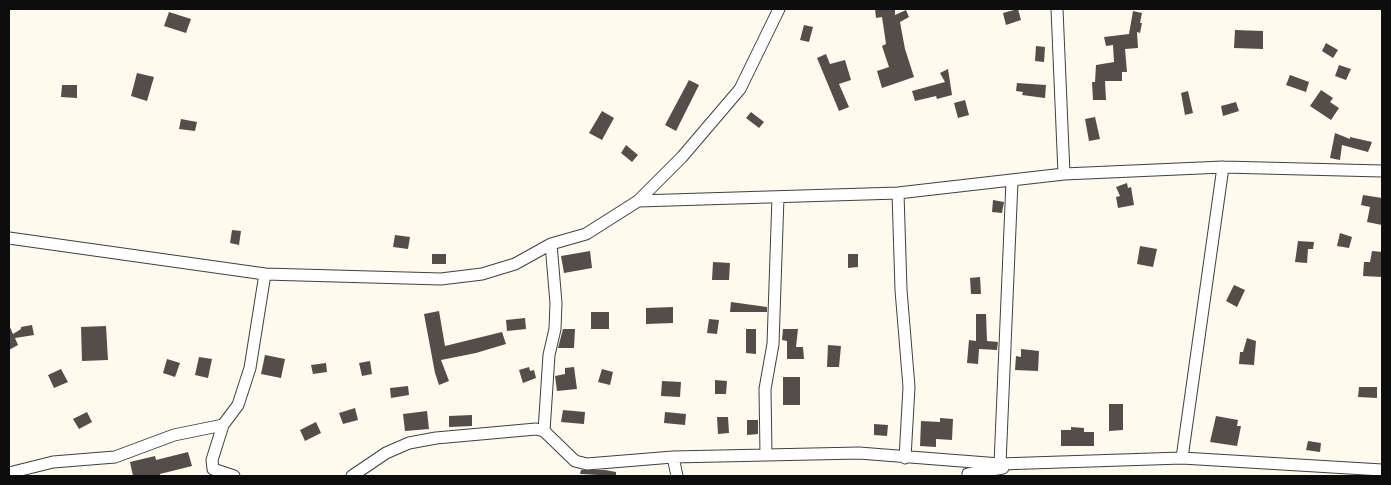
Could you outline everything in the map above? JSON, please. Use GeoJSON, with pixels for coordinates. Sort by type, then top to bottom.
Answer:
{"type":"FeatureCollection","features":[{"type":"Feature","properties":{"kind":"street"},"geometry":{"type":"LineString","coordinates":[[9,238],[265,274],[441,279],[482,274],[514,264],[551,244],[586,234],[638,201],[682,158],[740,89],[779,9]]}},
{"type":"Feature","properties":{"kind":"street"},"geometry":{"type":"LineString","coordinates":[[1057,9],[1064,174]]}},
{"type":"Feature","properties":{"kind":"street"},"geometry":{"type":"LineString","coordinates":[[638,201],[898,193],[1064,174],[1223,167],[1382,170]]}},
{"type":"Feature","properties":{"kind":"street"},"geometry":{"type":"LineString","coordinates":[[1182,458],[1223,167]]}},
{"type":"Feature","properties":{"kind":"street"},"geometry":{"type":"LineString","coordinates":[[1000,464],[1012,181]]}},
{"type":"Feature","properties":{"kind":"street"},"geometry":{"type":"LineString","coordinates":[[898,193],[901,290],[908,387],[905,458]]}},
{"type":"Feature","properties":{"kind":"street"},"geometry":{"type":"LineString","coordinates":[[766,455],[765,389],[773,344],[778,196]]}},
{"type":"Feature","properties":{"kind":"street"},"geometry":{"type":"LineString","coordinates":[[544,431],[550,355],[555,320],[551,244]]}},
{"type":"Feature","properties":{"kind":"street"},"geometry":{"type":"LineString","coordinates":[[234,476],[213,469],[212,460],[223,426],[238,405],[248,376],[265,274]]}},
{"type":"Feature","properties":{"kind":"street"},"geometry":{"type":"LineString","coordinates":[[9,473],[53,462],[115,458],[174,435],[223,426]]}},
{"type":"Feature","properties":{"kind":"street"},"geometry":{"type":"LineString","coordinates":[[352,476],[386,453],[409,443],[511,430],[544,431],[575,461],[587,464],[672,457],[859,453],[1000,464],[1182,458],[1382,470]]}},
{"type":"Feature","properties":{"kind":"street"},"geometry":{"type":"LineString","coordinates":[[672,457],[677,476]]}},
{"type":"Feature","properties":{"kind":"street"},"geometry":{"type":"LineString","coordinates":[[968,476],[968,474],[1034,463]]}},
{"type":"Feature","properties":{"kind":"building"},"geometry":{"type":"Polygon","coordinates":[[[875,9],[895,9],[895,15],[906,10],[909,17],[900,22],[905,49],[914,77],[882,88],[877,71],[889,67],[882,46],[886,44],[882,17],[876,18],[875,9]]]}},
{"type":"Feature","properties":{"kind":"building"},"geometry":{"type":"Polygon","coordinates":[[[1018,9],[1021,20],[1006,25],[1003,13],[1018,9]]]}},
{"type":"Feature","properties":{"kind":"building"},"geometry":{"type":"Polygon","coordinates":[[[1133,11],[1142,13],[1140,33],[1137,32],[1138,48],[1125,49],[1127,72],[1122,72],[1122,81],[1105,81],[1106,100],[1093,100],[1092,82],[1095,82],[1096,65],[1114,62],[1113,45],[1106,46],[1104,37],[1129,34],[1133,11]]]}},
{"type":"Feature","properties":{"kind":"building"},"geometry":{"type":"Polygon","coordinates":[[[169,12],[191,19],[186,33],[164,26],[169,12]]]}},
{"type":"Feature","properties":{"kind":"building"},"geometry":{"type":"Polygon","coordinates":[[[804,25],[813,27],[809,42],[800,40],[804,25]]]}},
{"type":"Feature","properties":{"kind":"building"},"geometry":{"type":"Polygon","coordinates":[[[1235,30],[1263,31],[1263,49],[1234,48],[1235,30]]]}},
{"type":"Feature","properties":{"kind":"building"},"geometry":{"type":"Polygon","coordinates":[[[1326,43],[1338,50],[1333,58],[1322,51],[1326,43]]]}},
{"type":"Feature","properties":{"kind":"building"},"geometry":{"type":"Polygon","coordinates":[[[1036,46],[1045,47],[1044,62],[1035,61],[1036,46]]]}},
{"type":"Feature","properties":{"kind":"building"},"geometry":{"type":"Polygon","coordinates":[[[826,54],[830,64],[845,60],[851,80],[839,84],[849,107],[839,111],[817,58],[826,54]]]}},
{"type":"Feature","properties":{"kind":"building"},"geometry":{"type":"Polygon","coordinates":[[[1339,65],[1351,69],[1346,80],[1335,76],[1339,65]]]}},
{"type":"Feature","properties":{"kind":"building"},"geometry":{"type":"Polygon","coordinates":[[[948,69],[952,95],[937,99],[936,96],[915,101],[912,91],[945,82],[940,73],[948,69]]]}},
{"type":"Feature","properties":{"kind":"building"},"geometry":{"type":"Polygon","coordinates":[[[137,73],[154,77],[147,101],[131,96],[137,73]]]}},
{"type":"Feature","properties":{"kind":"building"},"geometry":{"type":"Polygon","coordinates":[[[1290,75],[1309,82],[1306,92],[1286,85],[1290,75]]]}},
{"type":"Feature","properties":{"kind":"building"},"geometry":{"type":"Polygon","coordinates":[[[689,80],[699,85],[676,131],[665,125],[689,80]]]}},
{"type":"Feature","properties":{"kind":"building"},"geometry":{"type":"Polygon","coordinates":[[[1017,83],[1046,85],[1045,98],[1022,95],[1023,92],[1016,91],[1017,83]]]}},
{"type":"Feature","properties":{"kind":"building"},"geometry":{"type":"Polygon","coordinates":[[[62,85],[77,85],[77,98],[61,97],[62,85]]]}},
{"type":"Feature","properties":{"kind":"building"},"geometry":{"type":"Polygon","coordinates":[[[1321,90],[1333,98],[1330,102],[1339,108],[1331,120],[1310,106],[1321,90]]]}},
{"type":"Feature","properties":{"kind":"building"},"geometry":{"type":"Polygon","coordinates":[[[1188,91],[1193,113],[1185,115],[1181,93],[1188,91]]]}},
{"type":"Feature","properties":{"kind":"building"},"geometry":{"type":"Polygon","coordinates":[[[965,100],[969,115],[958,118],[954,103],[965,100]]]}},
{"type":"Feature","properties":{"kind":"building"},"geometry":{"type":"Polygon","coordinates":[[[1236,102],[1239,111],[1223,116],[1221,106],[1236,102]]]}},
{"type":"Feature","properties":{"kind":"building"},"geometry":{"type":"Polygon","coordinates":[[[602,111],[614,118],[602,140],[589,133],[602,111]]]}},
{"type":"Feature","properties":{"kind":"building"},"geometry":{"type":"Polygon","coordinates":[[[751,112],[764,122],[759,128],[746,118],[751,112]]]}},
{"type":"Feature","properties":{"kind":"building"},"geometry":{"type":"Polygon","coordinates":[[[1095,117],[1100,139],[1089,141],[1085,119],[1095,117]]]}},
{"type":"Feature","properties":{"kind":"building"},"geometry":{"type":"Polygon","coordinates":[[[181,119],[197,122],[195,131],[179,129],[181,119]]]}},
{"type":"Feature","properties":{"kind":"building"},"geometry":{"type":"Polygon","coordinates":[[[1335,133],[1350,139],[1350,137],[1372,142],[1368,152],[1342,145],[1340,160],[1330,158],[1335,133]]]}},
{"type":"Feature","properties":{"kind":"building"},"geometry":{"type":"Polygon","coordinates":[[[626,145],[638,155],[632,162],[621,153],[626,145]]]}},
{"type":"Feature","properties":{"kind":"building"},"geometry":{"type":"Polygon","coordinates":[[[1127,183],[1128,188],[1131,187],[1134,205],[1118,208],[1116,197],[1120,196],[1116,187],[1127,183]]]}},
{"type":"Feature","properties":{"kind":"building"},"geometry":{"type":"Polygon","coordinates":[[[1363,195],[1382,198],[1382,225],[1367,222],[1370,207],[1361,205],[1363,195]]]}},
{"type":"Feature","properties":{"kind":"building"},"geometry":{"type":"Polygon","coordinates":[[[993,200],[1004,202],[1002,213],[992,212],[993,200]]]}},
{"type":"Feature","properties":{"kind":"building"},"geometry":{"type":"Polygon","coordinates":[[[232,230],[241,231],[239,245],[230,243],[232,230]]]}},
{"type":"Feature","properties":{"kind":"building"},"geometry":{"type":"Polygon","coordinates":[[[1340,233],[1352,237],[1349,248],[1337,246],[1340,233]]]}},
{"type":"Feature","properties":{"kind":"building"},"geometry":{"type":"Polygon","coordinates":[[[395,235],[410,237],[408,249],[393,247],[395,235]]]}},
{"type":"Feature","properties":{"kind":"building"},"geometry":{"type":"Polygon","coordinates":[[[1298,241],[1314,242],[1313,249],[1308,249],[1307,263],[1295,262],[1298,241]]]}},
{"type":"Feature","properties":{"kind":"building"},"geometry":{"type":"Polygon","coordinates":[[[1140,246],[1157,249],[1153,267],[1137,264],[1140,246]]]}},
{"type":"Feature","properties":{"kind":"building"},"geometry":{"type":"Polygon","coordinates":[[[590,251],[592,268],[564,273],[561,256],[590,251]]]}},
{"type":"Feature","properties":{"kind":"building"},"geometry":{"type":"Polygon","coordinates":[[[1372,251],[1382,252],[1382,277],[1363,276],[1364,262],[1370,262],[1372,251]]]}},
{"type":"Feature","properties":{"kind":"building"},"geometry":{"type":"Polygon","coordinates":[[[432,254],[446,254],[446,264],[432,264],[432,254]]]}},
{"type":"Feature","properties":{"kind":"building"},"geometry":{"type":"Polygon","coordinates":[[[848,254],[858,254],[858,267],[848,268],[848,254]]]}},
{"type":"Feature","properties":{"kind":"building"},"geometry":{"type":"Polygon","coordinates":[[[713,262],[730,263],[729,280],[712,280],[713,262]]]}},
{"type":"Feature","properties":{"kind":"building"},"geometry":{"type":"Polygon","coordinates":[[[980,277],[981,294],[971,294],[970,278],[980,277]]]}},
{"type":"Feature","properties":{"kind":"building"},"geometry":{"type":"Polygon","coordinates":[[[1234,285],[1245,290],[1237,307],[1226,301],[1234,285]]]}},
{"type":"Feature","properties":{"kind":"building"},"geometry":{"type":"Polygon","coordinates":[[[731,302],[767,307],[767,312],[730,312],[731,302]]]}},
{"type":"Feature","properties":{"kind":"building"},"geometry":{"type":"Polygon","coordinates":[[[673,307],[673,323],[646,324],[646,308],[673,307]]]}},
{"type":"Feature","properties":{"kind":"building"},"geometry":{"type":"Polygon","coordinates":[[[439,311],[445,346],[502,332],[506,344],[476,353],[441,360],[449,381],[439,385],[424,314],[439,311]]]}},
{"type":"Feature","properties":{"kind":"building"},"geometry":{"type":"Polygon","coordinates":[[[591,312],[609,312],[609,329],[591,329],[591,312]]]}},
{"type":"Feature","properties":{"kind":"building"},"geometry":{"type":"Polygon","coordinates":[[[976,314],[986,314],[987,341],[998,342],[997,350],[979,349],[978,364],[967,363],[969,340],[976,341],[976,314]]]}},
{"type":"Feature","properties":{"kind":"building"},"geometry":{"type":"Polygon","coordinates":[[[525,318],[526,329],[507,331],[506,320],[525,318]]]}},
{"type":"Feature","properties":{"kind":"building"},"geometry":{"type":"Polygon","coordinates":[[[709,319],[719,320],[717,334],[707,333],[709,319]]]}},
{"type":"Feature","properties":{"kind":"building"},"geometry":{"type":"Polygon","coordinates":[[[9,325],[13,334],[21,329],[21,327],[32,325],[34,335],[15,338],[18,345],[9,350],[9,325]]]}},
{"type":"Feature","properties":{"kind":"building"},"geometry":{"type":"Polygon","coordinates":[[[106,326],[108,360],[82,361],[81,327],[106,326]]]}},
{"type":"Feature","properties":{"kind":"building"},"geometry":{"type":"Polygon","coordinates":[[[563,329],[575,329],[574,348],[558,348],[563,329]]]}},
{"type":"Feature","properties":{"kind":"building"},"geometry":{"type":"Polygon","coordinates":[[[746,329],[756,329],[756,354],[746,353],[746,329]]]}},
{"type":"Feature","properties":{"kind":"building"},"geometry":{"type":"Polygon","coordinates":[[[783,329],[798,329],[796,347],[803,347],[804,359],[787,359],[787,341],[782,340],[783,329]]]}},
{"type":"Feature","properties":{"kind":"building"},"geometry":{"type":"Polygon","coordinates":[[[1247,338],[1256,341],[1254,365],[1239,364],[1240,352],[1243,352],[1247,338]]]}},
{"type":"Feature","properties":{"kind":"building"},"geometry":{"type":"Polygon","coordinates":[[[828,345],[841,346],[839,367],[827,367],[828,345]]]}},
{"type":"Feature","properties":{"kind":"building"},"geometry":{"type":"Polygon","coordinates":[[[1021,349],[1039,351],[1038,371],[1015,370],[1016,356],[1021,357],[1021,349]]]}},
{"type":"Feature","properties":{"kind":"building"},"geometry":{"type":"Polygon","coordinates":[[[265,355],[285,359],[281,378],[261,374],[265,355]]]}},
{"type":"Feature","properties":{"kind":"building"},"geometry":{"type":"Polygon","coordinates":[[[199,357],[212,359],[208,378],[195,375],[199,357]]]}},
{"type":"Feature","properties":{"kind":"building"},"geometry":{"type":"Polygon","coordinates":[[[167,359],[180,363],[175,377],[163,373],[167,359]]]}},
{"type":"Feature","properties":{"kind":"building"},"geometry":{"type":"Polygon","coordinates":[[[370,361],[372,374],[362,376],[359,363],[370,361]]]}},
{"type":"Feature","properties":{"kind":"building"},"geometry":{"type":"Polygon","coordinates":[[[326,363],[327,372],[313,374],[311,365],[326,363]]]}},
{"type":"Feature","properties":{"kind":"building"},"geometry":{"type":"Polygon","coordinates":[[[529,367],[530,371],[534,370],[536,378],[523,383],[519,370],[529,367]]]}},
{"type":"Feature","properties":{"kind":"building"},"geometry":{"type":"Polygon","coordinates":[[[574,367],[577,389],[557,391],[555,376],[565,374],[565,368],[574,367]]]}},
{"type":"Feature","properties":{"kind":"building"},"geometry":{"type":"Polygon","coordinates":[[[61,369],[68,382],[54,388],[48,375],[61,369]]]}},
{"type":"Feature","properties":{"kind":"building"},"geometry":{"type":"Polygon","coordinates":[[[602,369],[613,372],[610,385],[598,382],[602,369]]]}},
{"type":"Feature","properties":{"kind":"building"},"geometry":{"type":"Polygon","coordinates":[[[783,377],[800,377],[800,405],[783,405],[783,377]]]}},
{"type":"Feature","properties":{"kind":"building"},"geometry":{"type":"Polygon","coordinates":[[[715,380],[727,381],[726,394],[715,394],[715,380]]]}},
{"type":"Feature","properties":{"kind":"building"},"geometry":{"type":"Polygon","coordinates":[[[662,381],[681,382],[680,397],[661,396],[662,381]]]}},
{"type":"Feature","properties":{"kind":"building"},"geometry":{"type":"Polygon","coordinates":[[[408,386],[409,395],[391,398],[390,388],[408,386]]]}},
{"type":"Feature","properties":{"kind":"building"},"geometry":{"type":"Polygon","coordinates":[[[1359,387],[1377,387],[1377,398],[1358,397],[1359,387]]]}},
{"type":"Feature","properties":{"kind":"building"},"geometry":{"type":"Polygon","coordinates":[[[1109,404],[1123,404],[1123,430],[1109,431],[1109,404]]]}},
{"type":"Feature","properties":{"kind":"building"},"geometry":{"type":"Polygon","coordinates":[[[355,408],[358,420],[343,424],[339,413],[355,408]]]}},
{"type":"Feature","properties":{"kind":"building"},"geometry":{"type":"Polygon","coordinates":[[[563,410],[585,412],[584,424],[561,422],[563,410]]]}},
{"type":"Feature","properties":{"kind":"building"},"geometry":{"type":"Polygon","coordinates":[[[427,411],[429,429],[405,431],[403,414],[427,411]]]}},
{"type":"Feature","properties":{"kind":"building"},"geometry":{"type":"Polygon","coordinates":[[[87,412],[92,422],[79,429],[73,419],[87,412]]]}},
{"type":"Feature","properties":{"kind":"building"},"geometry":{"type":"Polygon","coordinates":[[[665,412],[686,414],[685,425],[664,423],[665,412]]]}},
{"type":"Feature","properties":{"kind":"building"},"geometry":{"type":"Polygon","coordinates":[[[472,415],[472,426],[449,427],[449,416],[472,415]]]}},
{"type":"Feature","properties":{"kind":"building"},"geometry":{"type":"Polygon","coordinates":[[[1216,416],[1238,420],[1237,426],[1241,426],[1237,446],[1210,442],[1216,416]]]}},
{"type":"Feature","properties":{"kind":"building"},"geometry":{"type":"Polygon","coordinates":[[[717,417],[728,417],[729,433],[718,434],[717,417]]]}},
{"type":"Feature","properties":{"kind":"building"},"geometry":{"type":"Polygon","coordinates":[[[940,418],[953,419],[952,440],[936,439],[936,447],[920,446],[921,421],[940,422],[940,418]]]}},
{"type":"Feature","properties":{"kind":"building"},"geometry":{"type":"Polygon","coordinates":[[[747,420],[758,420],[758,434],[747,435],[747,420]]]}},
{"type":"Feature","properties":{"kind":"building"},"geometry":{"type":"Polygon","coordinates":[[[316,422],[321,433],[305,441],[300,430],[316,422]]]}},
{"type":"Feature","properties":{"kind":"building"},"geometry":{"type":"Polygon","coordinates":[[[874,424],[888,425],[887,436],[874,435],[874,424]]]}},
{"type":"Feature","properties":{"kind":"building"},"geometry":{"type":"Polygon","coordinates":[[[1071,427],[1084,428],[1084,432],[1094,432],[1094,446],[1061,446],[1061,430],[1071,430],[1071,427]]]}},
{"type":"Feature","properties":{"kind":"building"},"geometry":{"type":"Polygon","coordinates":[[[1308,441],[1321,443],[1320,452],[1306,450],[1308,441]]]}},
{"type":"Feature","properties":{"kind":"building"},"geometry":{"type":"Polygon","coordinates":[[[188,452],[192,466],[160,474],[160,476],[133,476],[130,462],[155,456],[156,460],[188,452]]]}},
{"type":"Feature","properties":{"kind":"building"},"geometry":{"type":"Polygon","coordinates":[[[581,470],[605,470],[616,472],[616,476],[580,474],[581,470]]]}}]}
